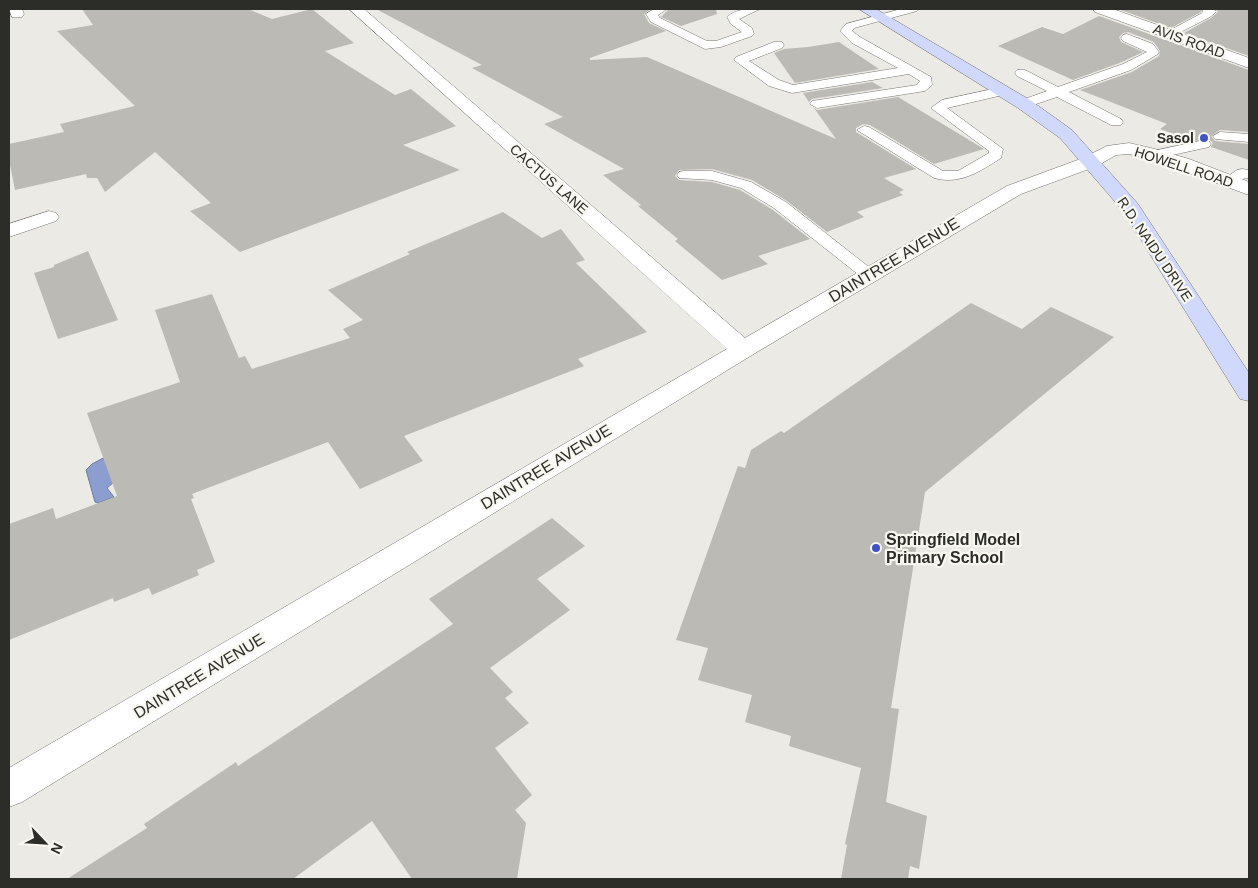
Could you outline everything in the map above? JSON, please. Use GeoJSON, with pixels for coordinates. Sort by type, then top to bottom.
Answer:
{"type":"FeatureCollection","features":[{"type":"Feature","properties":{"kind":"street","name":"CACTUS LANE"},"geometry":{"type":"LineString","coordinates":[[356,9],[743,350]]}},
{"type":"Feature","properties":{"kind":"street","name":"AVIS ROAD"},"geometry":{"type":"LineString","coordinates":[[1100,9],[1249,63]]}},
{"type":"Feature","properties":{"kind":"street","name":"R.D. NAIDU DRIVE"},"geometry":{"type":"LineString","coordinates":[[873,13],[1024,104],[1066,134],[1092,161],[1131,208],[1249,393]]}},
{"type":"Feature","properties":{"kind":"street","name":"HOWELL ROAD"},"geometry":{"type":"LineString","coordinates":[[1092,161],[1117,149],[1154,155],[1249,189]]}},
{"type":"Feature","properties":{"kind":"street","name":"DAINTREE AVENUE"},"geometry":{"type":"LineString","coordinates":[[9,789],[1014,190],[1047,176],[1092,161]]}},
{"type":"Feature","properties":{"kind":"street"},"geometry":{"type":"LineString","coordinates":[[9,230],[48,217]]}},
{"type":"Feature","properties":{"kind":"lane"},"geometry":{"type":"LineString","coordinates":[[662,9],[652,14],[655,20],[700,44],[712,45],[748,34],[748,30],[734,22],[733,17],[754,9]]}},
{"type":"Feature","properties":{"kind":"lane"},"geometry":{"type":"LineString","coordinates":[[817,104],[920,88],[926,85],[926,80],[856,40],[846,32],[850,26],[873,13],[913,9]]}},
{"type":"Feature","properties":{"kind":"lane"},"geometry":{"type":"LineString","coordinates":[[1169,34],[1206,15],[1210,12],[1209,9]]}},
{"type":"Feature","properties":{"kind":"lane"},"geometry":{"type":"LineString","coordinates":[[1024,104],[1127,67],[1152,54],[1153,52],[1149,47],[1127,38]]}},
{"type":"Feature","properties":{"kind":"lane"},"geometry":{"type":"LineString","coordinates":[[778,45],[740,60],[774,83],[792,89],[910,70]]}},
{"type":"Feature","properties":{"kind":"lane"},"geometry":{"type":"LineString","coordinates":[[1020,73],[1116,122]]}},
{"type":"Feature","properties":{"kind":"lane"},"geometry":{"type":"LineString","coordinates":[[864,130],[940,175],[960,176],[996,155],[996,149],[938,108],[947,104],[1002,91]]}},
{"type":"Feature","properties":{"kind":"lane"},"geometry":{"type":"LineString","coordinates":[[1220,136],[1249,138]]}},
{"type":"Feature","properties":{"kind":"lane"},"geometry":{"type":"LineString","coordinates":[[1154,155],[1204,144]]}},
{"type":"Feature","properties":{"kind":"lane"},"geometry":{"type":"LineString","coordinates":[[1228,182],[1242,173],[1249,174]]}},
{"type":"Feature","properties":{"kind":"lane"},"geometry":{"type":"LineString","coordinates":[[684,175],[712,176],[746,185],[780,205],[870,275]]}},
{"type":"Feature","properties":{"kind":"water"},"geometry":{"type":"Polygon","coordinates":[[[109,455],[114,482],[107,488],[114,497],[98,503],[95,502],[86,470],[92,464],[109,455]]]}},
{"type":"Feature","properties":{"kind":"building"},"geometry":{"type":"Polygon","coordinates":[[[82,9],[248,9],[272,19],[312,9],[354,43],[325,51],[395,95],[411,89],[456,126],[403,145],[460,170],[240,252],[190,211],[211,203],[155,152],[105,192],[97,178],[87,178],[86,174],[15,190],[9,160],[9,144],[64,132],[60,124],[135,106],[57,31],[93,25],[82,9]]]}},
{"type":"Feature","properties":{"kind":"building"},"geometry":{"type":"Polygon","coordinates":[[[376,9],[651,9],[644,14],[649,23],[666,31],[590,58],[590,60],[647,57],[836,139],[814,108],[817,110],[898,97],[984,149],[934,164],[870,125],[863,124],[856,128],[856,132],[916,169],[884,178],[904,190],[899,192],[903,195],[857,212],[864,217],[827,232],[787,201],[752,180],[712,169],[679,170],[675,176],[679,180],[712,182],[740,190],[773,210],[810,239],[758,256],[768,264],[722,280],[675,241],[678,239],[638,206],[641,205],[603,175],[624,169],[544,124],[563,117],[472,68],[482,65],[376,9]]]}},
{"type":"Feature","properties":{"kind":"building"},"geometry":{"type":"Polygon","coordinates":[[[669,9],[716,9],[717,14],[681,26],[661,17],[669,9]]]}},
{"type":"Feature","properties":{"kind":"building"},"geometry":{"type":"Polygon","coordinates":[[[1118,9],[1202,9],[1201,12],[1171,28],[1118,9]]]}},
{"type":"Feature","properties":{"kind":"building"},"geometry":{"type":"Polygon","coordinates":[[[1216,9],[1249,9],[1249,56],[1184,33],[1211,18],[1218,12],[1216,9]]]}},
{"type":"Feature","properties":{"kind":"building"},"geometry":{"type":"Polygon","coordinates":[[[1099,16],[1249,70],[1249,132],[1220,130],[1211,136],[1215,141],[1249,144],[1249,160],[1211,147],[1213,143],[1209,139],[1193,141],[1160,129],[1167,124],[1080,90],[1132,72],[1159,56],[1160,51],[1154,42],[1128,32],[1123,33],[1119,37],[1121,42],[1143,52],[1073,80],[998,46],[1042,27],[1063,34],[1099,16]]]}},
{"type":"Feature","properties":{"kind":"building"},"geometry":{"type":"Polygon","coordinates":[[[839,42],[879,69],[795,83],[774,53],[784,49],[839,42]]]}},
{"type":"Feature","properties":{"kind":"building"},"geometry":{"type":"Polygon","coordinates":[[[872,82],[883,88],[812,99],[809,102],[803,93],[872,82]]]}},
{"type":"Feature","properties":{"kind":"building"},"geometry":{"type":"Polygon","coordinates":[[[503,212],[542,238],[561,229],[585,260],[576,263],[647,332],[578,359],[584,366],[404,436],[423,461],[360,489],[328,442],[192,494],[194,498],[191,499],[215,562],[197,570],[199,575],[152,595],[149,588],[114,602],[113,598],[9,640],[9,524],[53,508],[56,519],[117,496],[87,413],[180,382],[155,310],[212,294],[239,358],[245,356],[252,369],[350,338],[343,329],[363,320],[328,290],[410,254],[407,252],[503,212]]]}},
{"type":"Feature","properties":{"kind":"building"},"geometry":{"type":"Polygon","coordinates":[[[88,251],[118,320],[58,339],[34,273],[54,267],[54,265],[88,251]]]}},
{"type":"Feature","properties":{"kind":"building"},"geometry":{"type":"Polygon","coordinates":[[[971,303],[1022,329],[1051,307],[1114,337],[925,492],[891,708],[899,709],[886,802],[927,816],[919,869],[910,866],[908,879],[841,879],[847,845],[845,844],[861,768],[789,746],[791,736],[745,722],[752,695],[698,680],[708,648],[676,640],[738,466],[745,468],[751,450],[781,431],[784,433],[971,303]]]}},
{"type":"Feature","properties":{"kind":"building"},"geometry":{"type":"Polygon","coordinates":[[[552,518],[585,546],[537,579],[570,610],[490,668],[513,692],[505,698],[529,723],[495,748],[532,795],[515,810],[526,823],[517,879],[412,879],[372,821],[293,879],[67,879],[147,828],[144,824],[236,762],[238,766],[453,624],[429,599],[552,518]]]}},
{"type":"Feature","properties":{"kind":"place","name":"Sasol"},"geometry":{"type":"Point","coordinates":[1204,138]}},
{"type":"Feature","properties":{"kind":"place","name":"Springfield Model Primary School"},"geometry":{"type":"Point","coordinates":[876,548]}}]}
